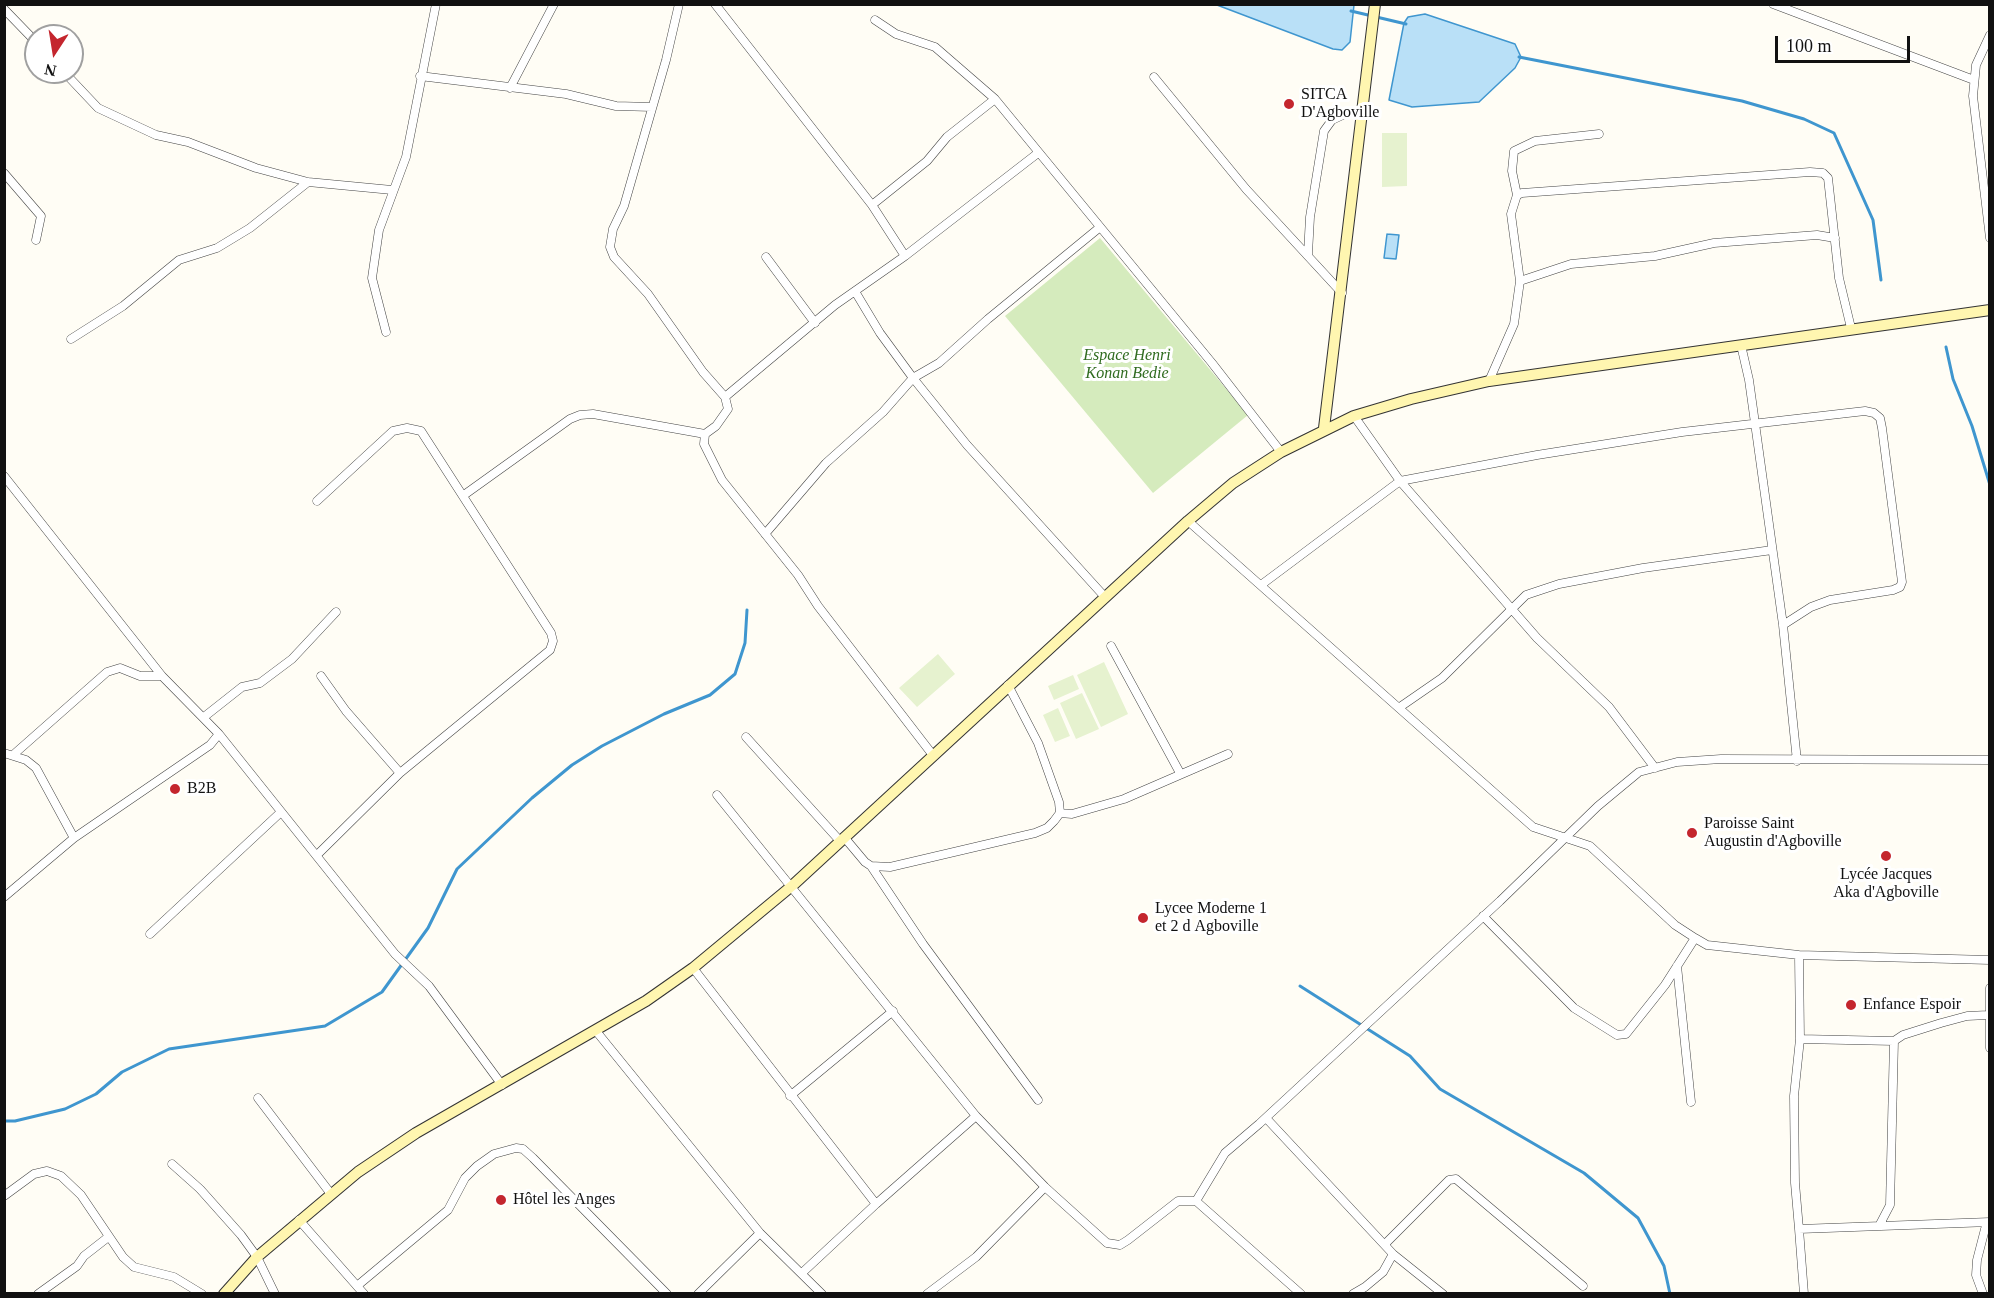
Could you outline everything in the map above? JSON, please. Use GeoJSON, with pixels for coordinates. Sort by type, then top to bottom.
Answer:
{"type":"FeatureCollection","features":[{"type":"Feature","properties":{"kind":"main road"},"geometry":{"type":"LineString","coordinates":[[1324,428],[1375,4]]}},
{"type":"Feature","properties":{"kind":"main road"},"geometry":{"type":"LineString","coordinates":[[224,1293],[256,1257],[358,1172],[416,1133],[646,1001],[693,968],[793,885],[932,754],[1188,521],[1233,483],[1324,428],[1354,416],[1411,399],[1489,381],[1989,310]]}},
{"type":"Feature","properties":{"kind":"street"},"geometry":{"type":"LineString","coordinates":[[386,332],[372,278],[380,230],[392,190],[406,157],[420,76],[436,4]]}},
{"type":"Feature","properties":{"kind":"street"},"geometry":{"type":"LineString","coordinates":[[510,88],[554,4]]}},
{"type":"Feature","properties":{"kind":"street"},"geometry":{"type":"LineString","coordinates":[[464,495],[570,419],[580,415],[593,414],[705,434],[716,426],[728,410],[725,397],[703,372],[648,294],[614,256],[610,247],[652,107],[679,4]]}},
{"type":"Feature","properties":{"kind":"street"},"geometry":{"type":"LineString","coordinates":[[715,4],[872,205],[905,256]]}},
{"type":"Feature","properties":{"kind":"street"},"geometry":{"type":"LineString","coordinates":[[1773,4],[1974,80]]}},
{"type":"Feature","properties":{"kind":"street"},"geometry":{"type":"LineString","coordinates":[[4,9],[24,30]]}},
{"type":"Feature","properties":{"kind":"street"},"geometry":{"type":"LineString","coordinates":[[875,20],[896,34],[935,47],[995,99],[1212,363],[1281,452]]}},
{"type":"Feature","properties":{"kind":"street"},"geometry":{"type":"LineString","coordinates":[[1989,35],[1976,65],[1974,80],[1975,118],[1989,238]]}},
{"type":"Feature","properties":{"kind":"street"},"geometry":{"type":"LineString","coordinates":[[420,76],[566,94],[616,106],[652,107]]}},
{"type":"Feature","properties":{"kind":"street"},"geometry":{"type":"LineString","coordinates":[[1154,77],[1246,189],[1342,293]]}},
{"type":"Feature","properties":{"kind":"street"},"geometry":{"type":"LineString","coordinates":[[75,84],[98,108],[156,135],[188,142],[256,168],[308,182],[392,190]]}},
{"type":"Feature","properties":{"kind":"street"},"geometry":{"type":"LineString","coordinates":[[872,205],[927,160],[947,137],[995,99]]}},
{"type":"Feature","properties":{"kind":"street"},"geometry":{"type":"LineString","coordinates":[[1308,254],[1310,217],[1324,130],[1332,120],[1345,114],[1362,112]]}},
{"type":"Feature","properties":{"kind":"street"},"geometry":{"type":"LineString","coordinates":[[1489,381],[1514,324],[1520,281],[1511,214],[1516,195],[1512,171],[1514,151],[1535,141],[1599,134]]}},
{"type":"Feature","properties":{"kind":"street"},"geometry":{"type":"LineString","coordinates":[[725,397],[835,305],[856,293],[1038,153]]}},
{"type":"Feature","properties":{"kind":"street"},"geometry":{"type":"LineString","coordinates":[[1516,195],[1810,172],[1823,173],[1828,178],[1839,278],[1851,328]]}},
{"type":"Feature","properties":{"kind":"street"},"geometry":{"type":"LineString","coordinates":[[4,173],[41,216],[36,240]]}},
{"type":"Feature","properties":{"kind":"street"},"geometry":{"type":"LineString","coordinates":[[71,339],[123,306],[179,260],[217,248],[250,228],[308,182]]}},
{"type":"Feature","properties":{"kind":"street"},"geometry":{"type":"LineString","coordinates":[[765,534],[826,463],[883,412],[913,378],[939,363],[1099,228]]}},
{"type":"Feature","properties":{"kind":"street"},"geometry":{"type":"LineString","coordinates":[[1520,281],[1571,264],[1655,256],[1714,243],[1817,235],[1835,238]]}},
{"type":"Feature","properties":{"kind":"street"},"geometry":{"type":"LineString","coordinates":[[766,257],[815,323]]}},
{"type":"Feature","properties":{"kind":"street"},"geometry":{"type":"LineString","coordinates":[[856,293],[880,333],[967,446],[1104,596]]}},
{"type":"Feature","properties":{"kind":"street"},"geometry":{"type":"LineString","coordinates":[[1741,345],[1755,425],[1783,625],[1797,761]]}},
{"type":"Feature","properties":{"kind":"street"},"geometry":{"type":"LineString","coordinates":[[1261,585],[1400,481],[1537,454],[1682,432],[1866,411],[1880,418],[1902,582],[1900,587],[1830,600],[1811,607],[1783,625]]}},
{"type":"Feature","properties":{"kind":"street"},"geometry":{"type":"LineString","coordinates":[[1354,416],[1400,481],[1514,608],[1537,638],[1609,707],[1655,768]]}},
{"type":"Feature","properties":{"kind":"street"},"geometry":{"type":"LineString","coordinates":[[317,501],[393,431],[407,428],[422,431],[551,633],[553,641],[550,650],[400,773],[317,855]]}},
{"type":"Feature","properties":{"kind":"street"},"geometry":{"type":"LineString","coordinates":[[705,434],[704,444],[711,462],[932,754]]}},
{"type":"Feature","properties":{"kind":"street"},"geometry":{"type":"LineString","coordinates":[[4,476],[162,676],[219,734],[395,954],[429,986],[502,1085]]}},
{"type":"Feature","properties":{"kind":"street"},"geometry":{"type":"LineString","coordinates":[[1188,521],[1533,827],[1590,846],[1674,925],[1707,945],[1799,955],[1989,960]]}},
{"type":"Feature","properties":{"kind":"street"},"geometry":{"type":"LineString","coordinates":[[1400,707],[1442,678],[1526,595],[1559,584],[1643,568],[1772,550]]}},
{"type":"Feature","properties":{"kind":"street"},"geometry":{"type":"LineString","coordinates":[[204,717],[242,687],[260,683],[292,660],[336,612]]}},
{"type":"Feature","properties":{"kind":"street"},"geometry":{"type":"LineString","coordinates":[[1111,646],[1180,772]]}},
{"type":"Feature","properties":{"kind":"street"},"geometry":{"type":"LineString","coordinates":[[74,838],[36,768],[9,754],[107,672],[120,668],[140,676],[162,676]]}},
{"type":"Feature","properties":{"kind":"street"},"geometry":{"type":"LineString","coordinates":[[321,676],[346,711],[400,773]]}},
{"type":"Feature","properties":{"kind":"street"},"geometry":{"type":"LineString","coordinates":[[871,866],[890,867],[1035,833],[1047,828],[1060,813],[1059,802],[1038,743],[1008,685]]}},
{"type":"Feature","properties":{"kind":"street"},"geometry":{"type":"LineString","coordinates":[[4,897],[74,838],[210,745],[219,734]]}},
{"type":"Feature","properties":{"kind":"street"},"geometry":{"type":"LineString","coordinates":[[746,737],[842,839],[871,866],[923,944],[1038,1100]]}},
{"type":"Feature","properties":{"kind":"street"},"geometry":{"type":"LineString","coordinates":[[1060,813],[1072,814],[1124,798],[1180,772],[1228,754]]}},
{"type":"Feature","properties":{"kind":"street"},"geometry":{"type":"LineString","coordinates":[[1196,1201],[1225,1153],[1266,1118],[1567,838],[1598,806],[1639,772],[1677,762],[1721,759],[1989,760]]}},
{"type":"Feature","properties":{"kind":"street"},"geometry":{"type":"LineString","coordinates":[[717,795],[793,885],[976,1116],[1045,1187],[1112,1245],[1128,1240],[1178,1201],[1196,1201],[1301,1293]]}},
{"type":"Feature","properties":{"kind":"street"},"geometry":{"type":"LineString","coordinates":[[150,934],[281,812]]}},
{"type":"Feature","properties":{"kind":"street"},"geometry":{"type":"LineString","coordinates":[[1483,916],[1574,1008],[1617,1035],[1626,1034],[1695,938]]}},
{"type":"Feature","properties":{"kind":"street"},"geometry":{"type":"LineString","coordinates":[[1799,955],[1800,1039],[1794,1096],[1795,1183],[1804,1293]]}},
{"type":"Feature","properties":{"kind":"street"},"geometry":{"type":"LineString","coordinates":[[1677,966],[1690,1102]]}},
{"type":"Feature","properties":{"kind":"street"},"geometry":{"type":"LineString","coordinates":[[693,968],[876,1204]]}},
{"type":"Feature","properties":{"kind":"street"},"geometry":{"type":"LineString","coordinates":[[1989,988],[1989,1048]]}},
{"type":"Feature","properties":{"kind":"street"},"geometry":{"type":"LineString","coordinates":[[790,1096],[893,1011]]}},
{"type":"Feature","properties":{"kind":"street"},"geometry":{"type":"LineString","coordinates":[[1800,1039],[1894,1041],[1903,1035],[1941,1023],[1967,1016],[1988,1015]]}},
{"type":"Feature","properties":{"kind":"street"},"geometry":{"type":"LineString","coordinates":[[596,1031],[760,1233],[803,1272],[822,1293]]}},
{"type":"Feature","properties":{"kind":"street"},"geometry":{"type":"LineString","coordinates":[[1879,1226],[1890,1205],[1896,1064],[1894,1041]]}},
{"type":"Feature","properties":{"kind":"street"},"geometry":{"type":"LineString","coordinates":[[258,1098],[331,1194]]}},
{"type":"Feature","properties":{"kind":"street"},"geometry":{"type":"LineString","coordinates":[[803,1272],[976,1116]]}},
{"type":"Feature","properties":{"kind":"street"},"geometry":{"type":"LineString","coordinates":[[1266,1118],[1394,1254],[1443,1293]]}},
{"type":"Feature","properties":{"kind":"street"},"geometry":{"type":"LineString","coordinates":[[357,1286],[448,1210],[465,1178],[477,1166],[494,1154],[516,1148],[523,1149],[533,1158],[667,1293]]}},
{"type":"Feature","properties":{"kind":"street"},"geometry":{"type":"LineString","coordinates":[[172,1164],[200,1189],[256,1257],[275,1293]]}},
{"type":"Feature","properties":{"kind":"street"},"geometry":{"type":"LineString","coordinates":[[4,1196],[34,1174],[46,1171],[61,1176],[81,1196],[107,1238],[134,1267],[174,1277],[202,1293]]}},
{"type":"Feature","properties":{"kind":"street"},"geometry":{"type":"LineString","coordinates":[[1385,1244],[1449,1180],[1456,1179],[1582,1286]]}},
{"type":"Feature","properties":{"kind":"street"},"geometry":{"type":"LineString","coordinates":[[927,1293],[976,1257],[1045,1187]]}},
{"type":"Feature","properties":{"kind":"street"},"geometry":{"type":"LineString","coordinates":[[299,1220],[364,1293]]}},
{"type":"Feature","properties":{"kind":"street"},"geometry":{"type":"LineString","coordinates":[[1800,1229],[1989,1223]]}},
{"type":"Feature","properties":{"kind":"street"},"geometry":{"type":"LineString","coordinates":[[1983,1293],[1976,1275],[1977,1260],[1985,1229],[1989,1223]]}},
{"type":"Feature","properties":{"kind":"street"},"geometry":{"type":"LineString","coordinates":[[698,1293],[760,1233]]}},
{"type":"Feature","properties":{"kind":"street"},"geometry":{"type":"LineString","coordinates":[[38,1293],[77,1266],[84,1256],[107,1238]]}},
{"type":"Feature","properties":{"kind":"street"},"geometry":{"type":"LineString","coordinates":[[1353,1293],[1365,1287],[1383,1272],[1394,1254]]}},
{"type":"Feature","properties":{"kind":"green space"},"geometry":{"type":"Polygon","coordinates":[[[1382,133],[1407,133],[1407,186],[1382,187],[1382,133]]]}},
{"type":"Feature","properties":{"kind":"green space","name":"Espace Henri Konan Bedie"},"geometry":{"type":"Polygon","coordinates":[[[1100,238],[1248,415],[1153,493],[1005,316],[1100,238]]]}},
{"type":"Feature","properties":{"kind":"green space"},"geometry":{"type":"Polygon","coordinates":[[[938,654],[955,674],[917,707],[899,688],[938,654]]]}},
{"type":"Feature","properties":{"kind":"green space"},"geometry":{"type":"Polygon","coordinates":[[[1104,662],[1128,714],[1101,727],[1077,675],[1104,662]]]}},
{"type":"Feature","properties":{"kind":"green space"},"geometry":{"type":"Polygon","coordinates":[[[1073,675],[1079,689],[1054,700],[1048,686],[1073,675]]]}},
{"type":"Feature","properties":{"kind":"green space"},"geometry":{"type":"Polygon","coordinates":[[[1082,693],[1099,729],[1076,739],[1060,703],[1082,693]]]}},
{"type":"Feature","properties":{"kind":"green space"},"geometry":{"type":"Polygon","coordinates":[[[1058,708],[1070,736],[1055,742],[1043,715],[1058,708]]]}},
{"type":"Feature","properties":{"kind":"water"},"geometry":{"type":"Polygon","coordinates":[[[1217,5],[1354,5],[1350,42],[1342,50],[1333,49],[1217,5]]]}},
{"type":"Feature","properties":{"kind":"water"},"geometry":{"type":"Polygon","coordinates":[[[1425,14],[1515,44],[1521,57],[1515,68],[1479,102],[1412,107],[1389,100],[1404,23],[1408,17],[1425,14]]]}},
{"type":"Feature","properties":{"kind":"water"},"geometry":{"type":"Polygon","coordinates":[[[1387,234],[1399,235],[1396,259],[1384,258],[1387,234]]]}},
{"type":"Feature","properties":{"kind":"waterway"},"geometry":{"type":"LineString","coordinates":[[1351,11],[1406,24]]}},
{"type":"Feature","properties":{"kind":"waterway"},"geometry":{"type":"LineString","coordinates":[[1519,57],[1742,101],[1804,119],[1834,133],[1873,220],[1881,280]]}},
{"type":"Feature","properties":{"kind":"waterway"},"geometry":{"type":"LineString","coordinates":[[1946,347],[1953,379],[1972,426],[1990,485]]}},
{"type":"Feature","properties":{"kind":"waterway"},"geometry":{"type":"LineString","coordinates":[[4,1121],[15,1121],[65,1109],[96,1094],[122,1072],[169,1049],[325,1026],[382,992],[428,928],[457,869],[532,798],[572,765],[602,746],[664,714],[710,695],[735,674],[745,643],[747,610]]}},
{"type":"Feature","properties":{"kind":"waterway"},"geometry":{"type":"LineString","coordinates":[[1300,986],[1410,1056],[1440,1089],[1584,1173],[1638,1218],[1664,1266],[1670,1294]]}},
{"type":"Feature","properties":{"kind":"place","name":"SITCA D'Agboville"},"geometry":{"type":"Point","coordinates":[1289,104]}},
{"type":"Feature","properties":{"kind":"place","name":"B2B"},"geometry":{"type":"Point","coordinates":[175,789]}},
{"type":"Feature","properties":{"kind":"place","name":"Paroisse Saint Augustin d'Agboville"},"geometry":{"type":"Point","coordinates":[1692,833]}},
{"type":"Feature","properties":{"kind":"place","name":"Lycée Jacques Aka d'Agboville"},"geometry":{"type":"Point","coordinates":[1886,856]}},
{"type":"Feature","properties":{"kind":"place","name":"Lycee Moderne 1 et 2 d Agboville"},"geometry":{"type":"Point","coordinates":[1143,918]}},
{"type":"Feature","properties":{"kind":"place","name":"Enfance Espoir"},"geometry":{"type":"Point","coordinates":[1851,1005]}},
{"type":"Feature","properties":{"kind":"place","name":"Hôtel les Anges"},"geometry":{"type":"Point","coordinates":[501,1200]}}]}
